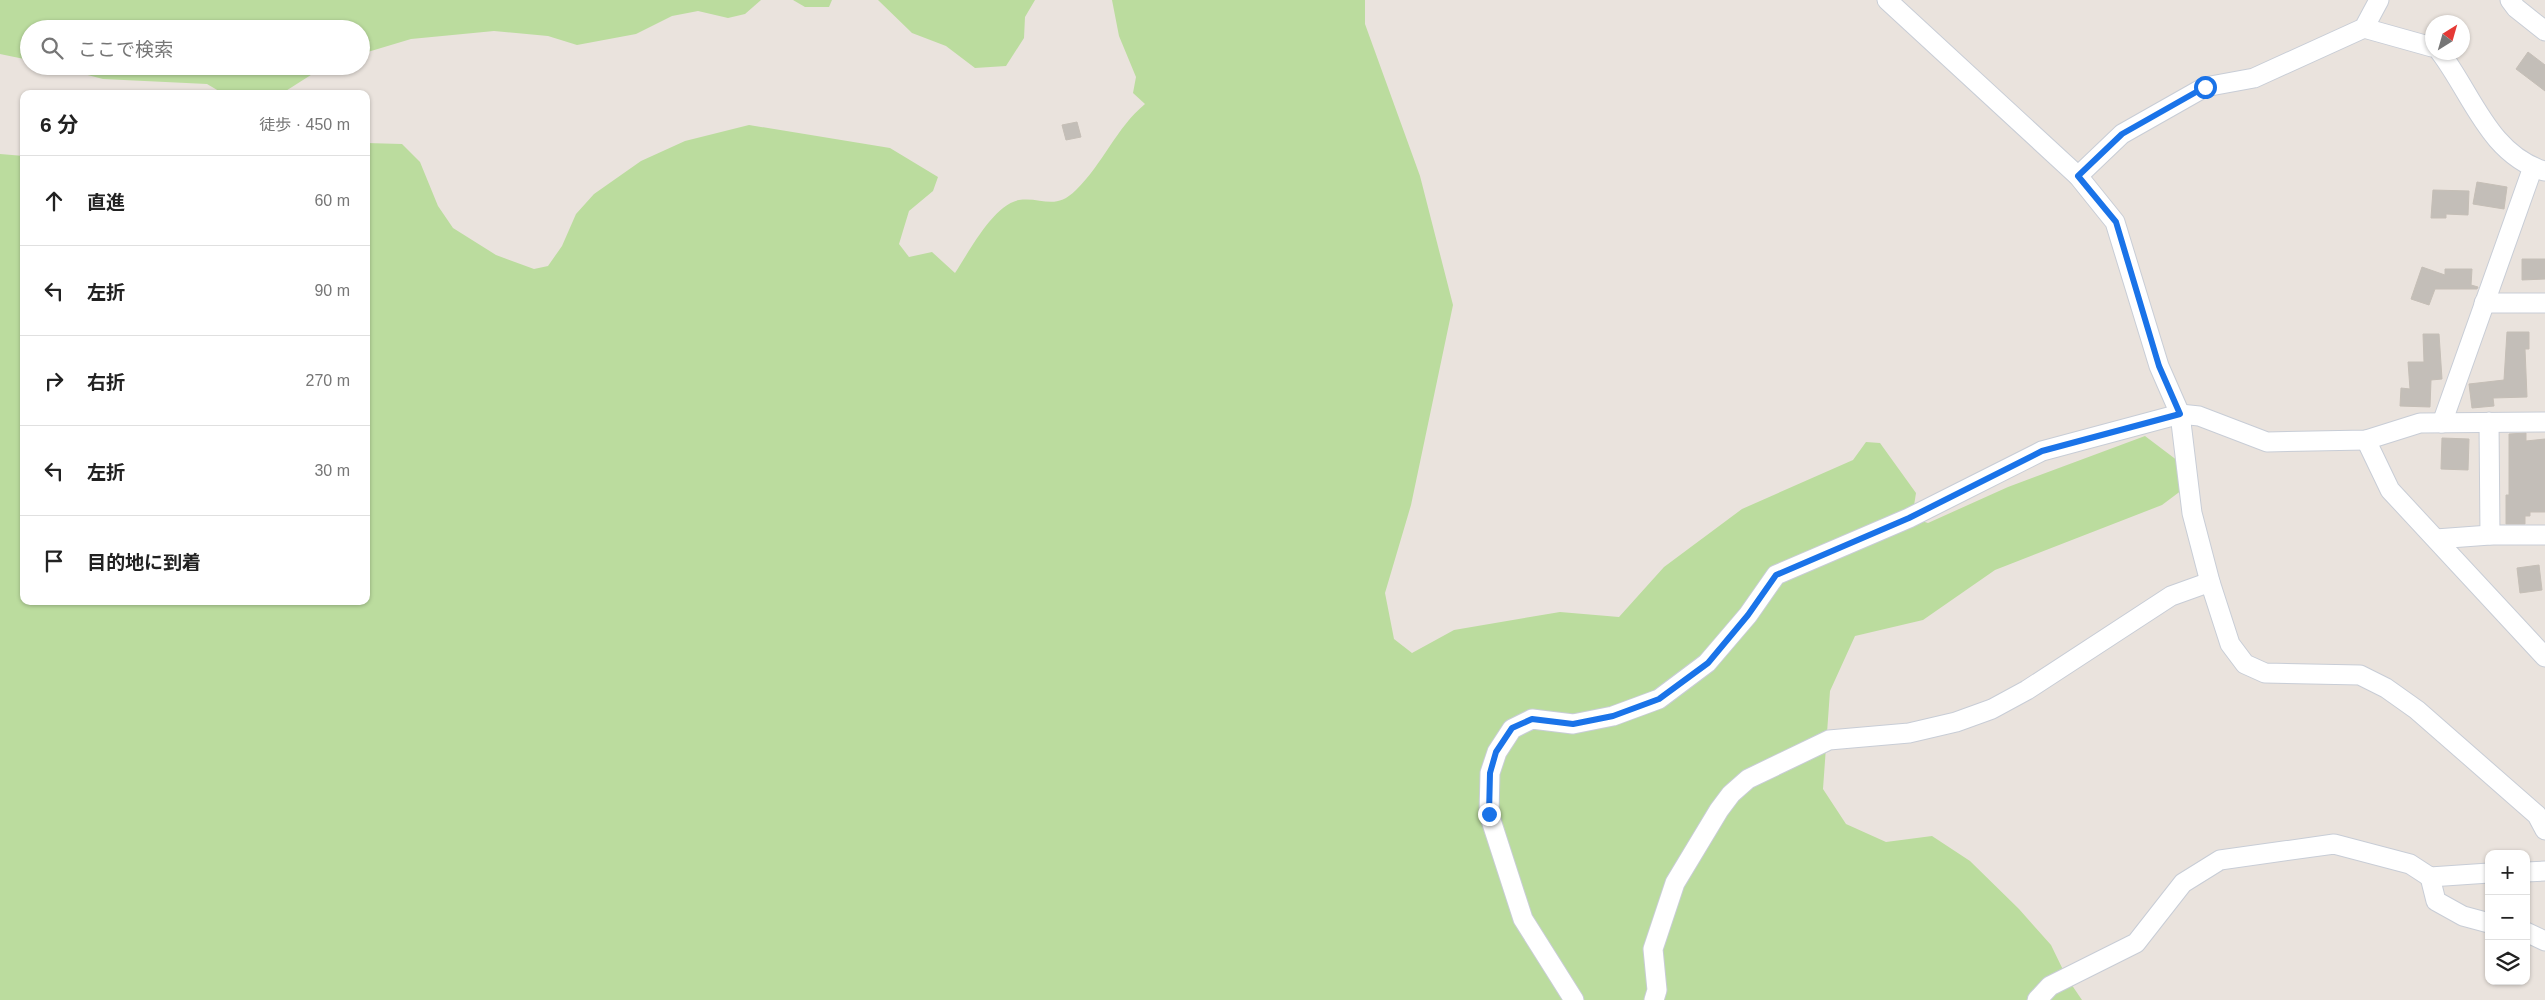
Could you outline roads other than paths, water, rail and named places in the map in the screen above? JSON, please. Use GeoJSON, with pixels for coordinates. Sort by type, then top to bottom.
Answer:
{"type":"FeatureCollection","features":[{"type":"Feature","properties":{"kind":"street"},"geometry":{"type":"LineString","coordinates":[[1887,0],[2078,176],[2116,222],[2159,366],[2180,414],[2192,513],[2210,582],[2230,644],[2245,664],[2265,673],[2360,675],[2386,688],[2417,710],[2537,815],[2545,830]]}},
{"type":"Feature","properties":{"kind":"street"},"geometry":{"type":"LineString","coordinates":[[2078,176],[2122,134],[2205,87],[2254,78],[2364,28],[2379,0]]}},
{"type":"Feature","properties":{"kind":"street"},"geometry":{"type":"LineString","coordinates":[[2510,0],[2516,8],[2545,30]]}},
{"type":"Feature","properties":{"kind":"street"},"geometry":{"type":"LineString","coordinates":[[2364,28],[2425,45]]}},
{"type":"Feature","properties":{"kind":"street"},"geometry":{"type":"LineString","coordinates":[[2442,422],[2484,303],[2539,169],[2504,149],[2483,121],[2445,60]]}},
{"type":"Feature","properties":{"kind":"street"},"geometry":{"type":"LineString","coordinates":[[2484,303],[2545,303]]}},
{"type":"Feature","properties":{"kind":"street"},"geometry":{"type":"LineString","coordinates":[[1574,1000],[1523,919],[1489,814],[1490,773],[1496,752],[1512,728],[1532,719],[1573,724],[1589,721],[1613,716],[1659,699],[1708,663],[1748,615],[1776,575],[1909,518],[2042,451],[2180,414],[2199,416],[2267,442],[2366,440],[2420,423],[2545,422]]}},
{"type":"Feature","properties":{"kind":"street"},"geometry":{"type":"LineString","coordinates":[[2489,422],[2490,535]]}},
{"type":"Feature","properties":{"kind":"street"},"geometry":{"type":"LineString","coordinates":[[2366,440],[2390,490],[2436,540],[2537,639],[2545,657]]}},
{"type":"Feature","properties":{"kind":"street"},"geometry":{"type":"LineString","coordinates":[[2436,540],[2490,535],[2545,535]]}},
{"type":"Feature","properties":{"kind":"street"},"geometry":{"type":"LineString","coordinates":[[1654,1000],[1657,990],[1653,949],[1675,883],[1719,810],[1731,794],[1748,779],[1829,740],[1909,733],[1956,722],[1992,708],[2035,685],[2171,596],[2210,582]]}},
{"type":"Feature","properties":{"kind":"street"},"geometry":{"type":"LineString","coordinates":[[2037,1000],[2050,986],[2136,943],[2183,883],[2220,860],[2334,844],[2410,864],[2430,877],[2485,873]]}},
{"type":"Feature","properties":{"kind":"street"},"geometry":{"type":"LineString","coordinates":[[2530,872],[2545,871]]}},
{"type":"Feature","properties":{"kind":"street"},"geometry":{"type":"LineString","coordinates":[[2430,877],[2436,901],[2463,916],[2485,922]]}},
{"type":"Feature","properties":{"kind":"street"},"geometry":{"type":"LineString","coordinates":[[2530,934],[2545,941]]}}]}
